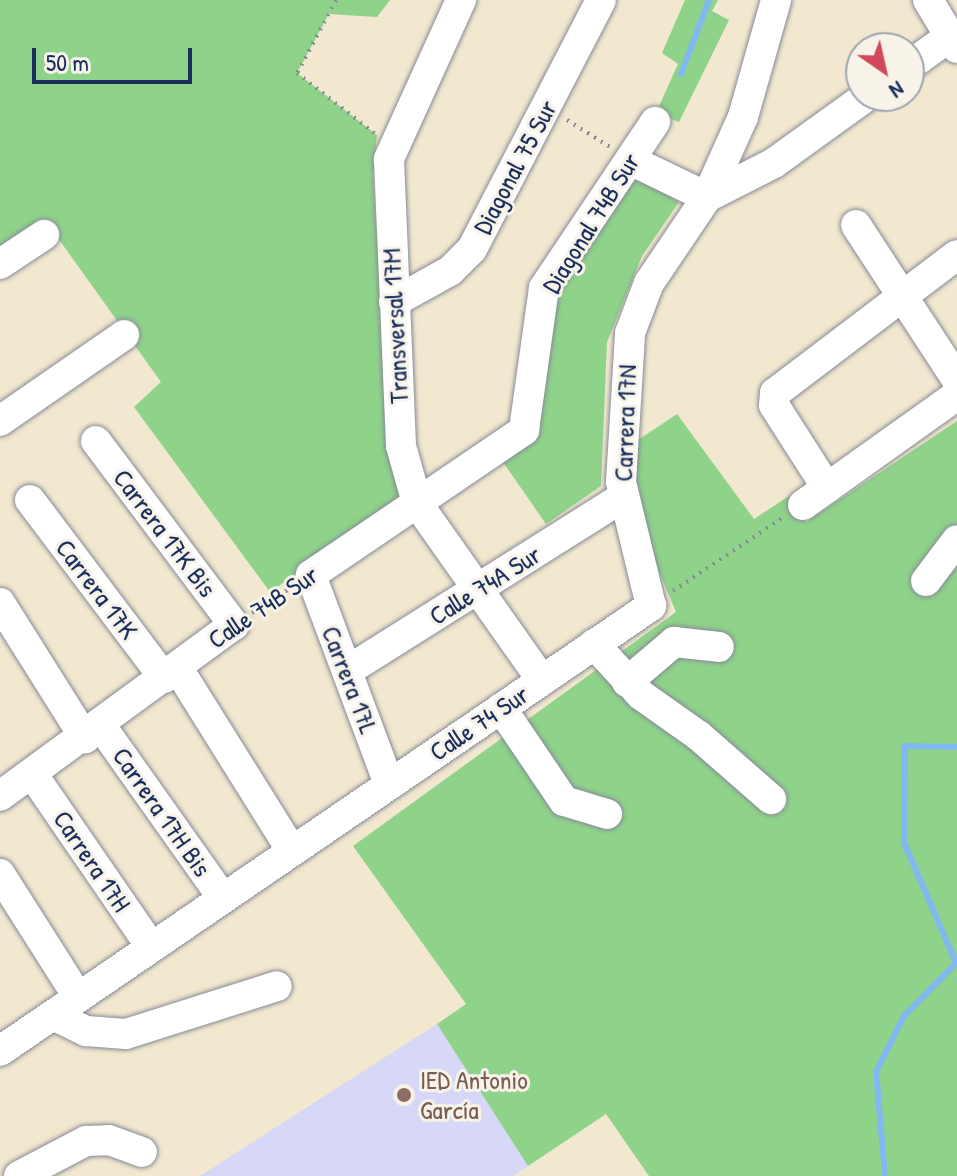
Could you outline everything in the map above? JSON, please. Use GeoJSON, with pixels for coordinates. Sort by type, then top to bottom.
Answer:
{"type":"FeatureCollection","features":[{"type":"Feature","properties":{"kind":"street"},"geometry":{"type":"LineString","coordinates":[[392,147],[461,0]]}},
{"type":"Feature","properties":{"kind":"street","name":"Diagonal 75 Sur"},"geometry":{"type":"LineString","coordinates":[[394,302],[450,271],[472,249],[601,0]]}},
{"type":"Feature","properties":{"kind":"street"},"geometry":{"type":"LineString","coordinates":[[707,197],[743,117],[776,0]]}},
{"type":"Feature","properties":{"kind":"street"},"geometry":{"type":"LineString","coordinates":[[925,57],[953,42],[928,0]]}},
{"type":"Feature","properties":{"kind":"street"},"geometry":{"type":"LineString","coordinates":[[707,197],[774,163],[845,112]]}},
{"type":"Feature","properties":{"kind":"street","name":"Diagonal 74B Sur"},"geometry":{"type":"LineString","coordinates":[[527,423],[544,288],[655,122]]}},
{"type":"Feature","properties":{"kind":"street","name":"Transversal 17M"},"geometry":{"type":"LineString","coordinates":[[392,147],[394,302],[401,446],[417,503],[542,680]]}},
{"type":"Feature","properties":{"kind":"street"},"geometry":{"type":"LineString","coordinates":[[630,160],[707,197]]}},
{"type":"Feature","properties":{"kind":"street","name":"Carrera 17N"},"geometry":{"type":"LineString","coordinates":[[651,606],[649,583],[623,497],[630,333],[671,245],[707,197]]}},
{"type":"Feature","properties":{"kind":"street"},"geometry":{"type":"LineString","coordinates":[[856,225],[957,380]]}},
{"type":"Feature","properties":{"kind":"street"},"geometry":{"type":"LineString","coordinates":[[0,264],[44,235]]}},
{"type":"Feature","properties":{"kind":"street"},"geometry":{"type":"LineString","coordinates":[[957,255],[775,393],[774,405],[815,496],[957,395]]}},
{"type":"Feature","properties":{"kind":"street"},"geometry":{"type":"LineString","coordinates":[[0,421],[124,335]]}},
{"type":"Feature","properties":{"kind":"street","name":"Calle 74B Sur"},"geometry":{"type":"LineString","coordinates":[[311,575],[518,435],[527,423]]}},
{"type":"Feature","properties":{"kind":"street","name":"Carrera 17K Bis"},"geometry":{"type":"LineString","coordinates":[[96,441],[234,625]]}},
{"type":"Feature","properties":{"kind":"street","name":"Calle 74A Sur"},"geometry":{"type":"LineString","coordinates":[[347,671],[623,497]]}},
{"type":"Feature","properties":{"kind":"street","name":"Carrera 17K"},"geometry":{"type":"LineString","coordinates":[[30,500],[170,673],[292,851]]}},
{"type":"Feature","properties":{"kind":"street"},"geometry":{"type":"LineString","coordinates":[[926,581],[957,540]]}},
{"type":"Feature","properties":{"kind":"street","name":"Carrera 17L"},"geometry":{"type":"LineString","coordinates":[[311,575],[389,784]]}},
{"type":"Feature","properties":{"kind":"street","name":"Carrera 17H Bis"},"geometry":{"type":"LineString","coordinates":[[0,603],[93,732],[223,898]]}},
{"type":"Feature","properties":{"kind":"street","name":"Calle 74 Sur"},"geometry":{"type":"LineString","coordinates":[[0,1051],[651,606]]}},
{"type":"Feature","properties":{"kind":"street","name":"Calle 74B Sur"},"geometry":{"type":"LineString","coordinates":[[0,796],[93,732],[234,625]]}},
{"type":"Feature","properties":{"kind":"street"},"geometry":{"type":"LineString","coordinates":[[627,682],[674,642],[719,647]]}},
{"type":"Feature","properties":{"kind":"street"},"geometry":{"type":"LineString","coordinates":[[594,644],[627,682],[771,799]]}},
{"type":"Feature","properties":{"kind":"street"},"geometry":{"type":"LineString","coordinates":[[501,708],[564,801],[607,814]]}},
{"type":"Feature","properties":{"kind":"street","name":"Carrera 17H"},"geometry":{"type":"LineString","coordinates":[[33,775],[151,947]]}},
{"type":"Feature","properties":{"kind":"street"},"geometry":{"type":"LineString","coordinates":[[0,874],[78,997]]}},
{"type":"Feature","properties":{"kind":"street"},"geometry":{"type":"LineString","coordinates":[[53,1015],[86,1031],[126,1034],[277,986]]}},
{"type":"Feature","properties":{"kind":"street"},"geometry":{"type":"LineString","coordinates":[[19,1176],[86,1141],[109,1140],[142,1152]]}},
{"type":"Feature","properties":{"kind":"path"},"geometry":{"type":"LineString","coordinates":[[336,0],[297,73],[392,147]]}},
{"type":"Feature","properties":{"kind":"path"},"geometry":{"type":"LineString","coordinates":[[548,107],[630,160]]}},
{"type":"Feature","properties":{"kind":"path"},"geometry":{"type":"LineString","coordinates":[[651,606],[815,496]]}},
{"type":"Feature","properties":{"kind":"path","name":"Calle 74B Sur"},"geometry":{"type":"LineString","coordinates":[[234,625],[311,575]]}},
{"type":"Feature","properties":{"kind":"shaded area","name":"IED Antonio García"},"geometry":{"type":"Polygon","coordinates":[[[437,1024],[528,1166],[513,1176],[200,1176],[437,1024]]]}},
{"type":"Feature","properties":{"kind":"green space"},"geometry":{"type":"Polygon","coordinates":[[[0,0],[390,0],[377,17],[329,14],[297,73],[377,135],[373,173],[387,411],[393,474],[401,500],[270,592],[134,407],[161,382],[45,220],[0,249],[0,0]]]}},
{"type":"Feature","properties":{"kind":"green space"},"geometry":{"type":"Polygon","coordinates":[[[685,0],[718,0],[712,11],[729,20],[679,122],[656,113],[678,64],[662,53],[685,0]]]}},
{"type":"Feature","properties":{"kind":"green space"},"geometry":{"type":"Polygon","coordinates":[[[629,172],[679,202],[642,256],[607,342],[601,486],[546,524],[503,462],[553,309],[577,255],[629,172]]]}},
{"type":"Feature","properties":{"kind":"green space"},"geometry":{"type":"Polygon","coordinates":[[[677,414],[754,519],[789,496],[806,522],[957,421],[957,1176],[649,1176],[606,1114],[528,1166],[437,1024],[466,1004],[353,846],[676,612],[635,515],[635,442],[677,414]]]}},
{"type":"Feature","properties":{"kind":"waterway"},"geometry":{"type":"LineString","coordinates":[[681,74],[709,0]]}},
{"type":"Feature","properties":{"kind":"waterway"},"geometry":{"type":"LineString","coordinates":[[885,1176],[876,1072],[904,1016],[956,963],[904,842],[905,746],[957,747]]}},
{"type":"Feature","properties":{"kind":"place","name":"IED Antonio García"},"geometry":{"type":"Point","coordinates":[404,1095]}}]}
